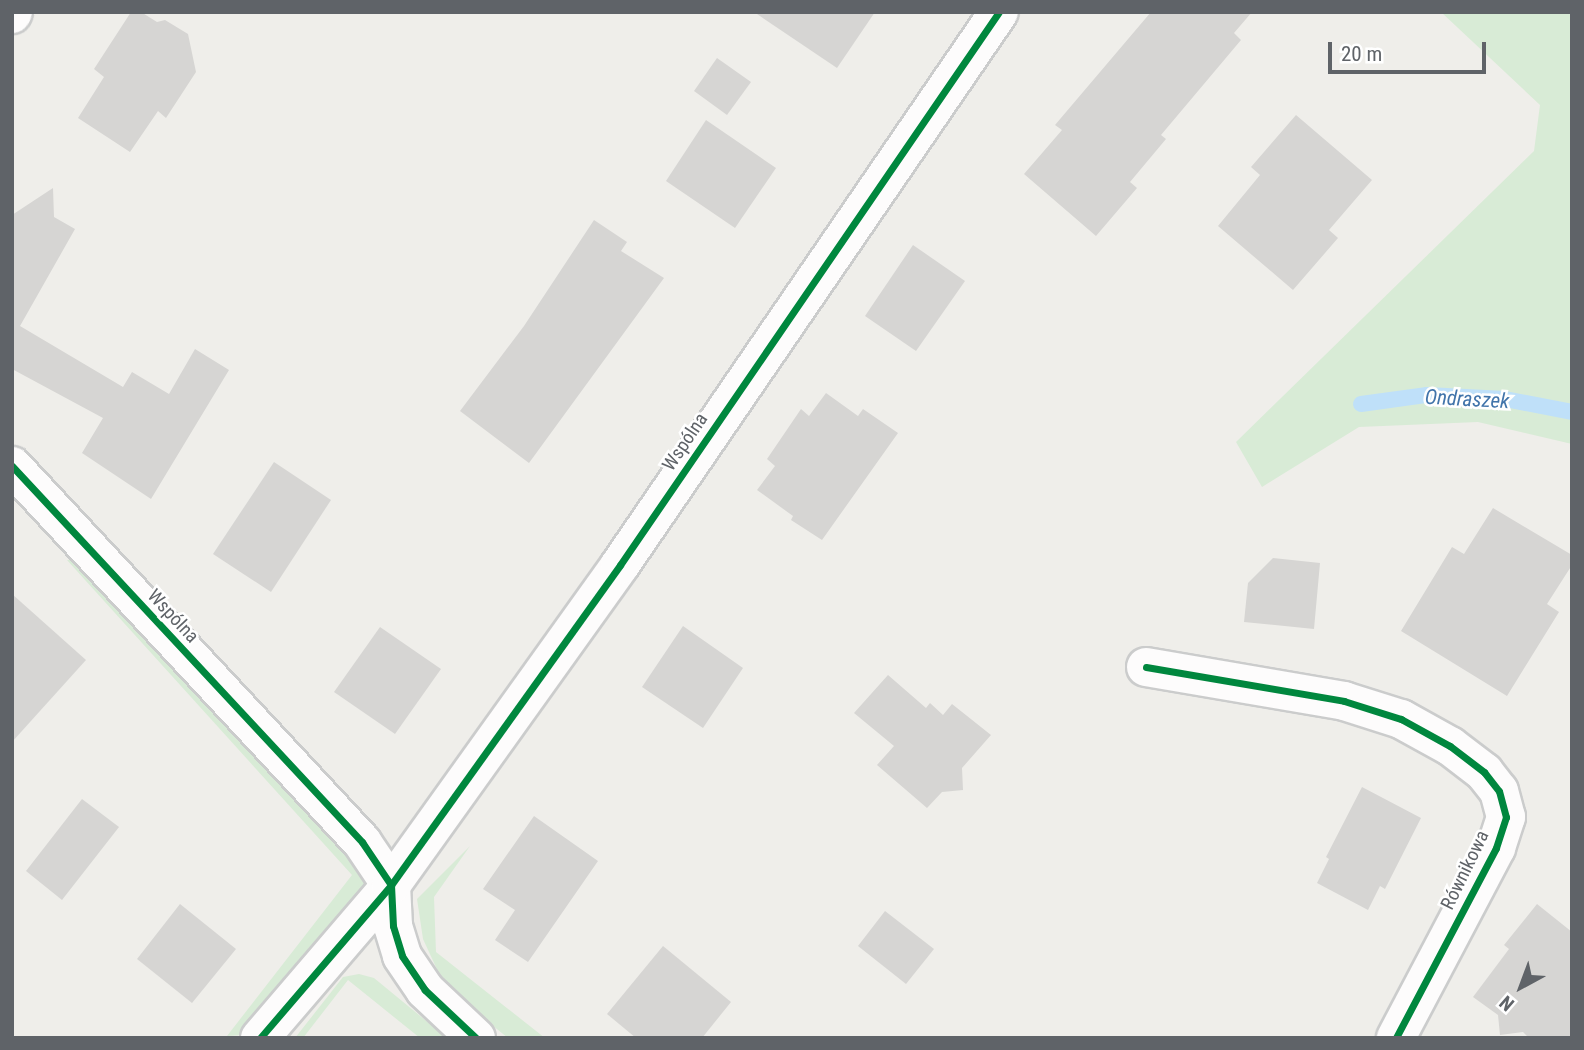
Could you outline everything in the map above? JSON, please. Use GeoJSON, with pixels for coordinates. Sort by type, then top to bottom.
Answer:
{"type":"FeatureCollection","features":[{"type":"Feature","properties":{"kind":"street","name":"Wspólna"},"geometry":{"type":"LineString","coordinates":[[260,1038],[391,885],[620,565],[999,12]]}},
{"type":"Feature","properties":{"kind":"street","name":"Wspólna"},"geometry":{"type":"LineString","coordinates":[[12,466],[362,842],[391,885]]}},
{"type":"Feature","properties":{"kind":"street","name":"Równikowa"},"geometry":{"type":"LineString","coordinates":[[1146,667],[1344,701],[1401,719],[1450,746],[1484,772],[1499,791],[1506,817],[1496,848],[1396,1038]]}},
{"type":"Feature","properties":{"kind":"street"},"geometry":{"type":"LineString","coordinates":[[391,885],[393,926],[402,956],[425,990],[477,1038]]}},
{"type":"Feature","properties":{"kind":"green space"},"geometry":{"type":"Polygon","coordinates":[[[1441,12],[1572,12],[1572,444],[1478,422],[1359,427],[1262,487],[1236,442],[1534,151],[1540,105],[1441,12]]]}},
{"type":"Feature","properties":{"kind":"green space"},"geometry":{"type":"Polygon","coordinates":[[[78,559],[354,857],[366,880],[362,894],[244,1035],[227,1036],[352,875],[67,560],[78,559]]]}},
{"type":"Feature","properties":{"kind":"green space"},"geometry":{"type":"Polygon","coordinates":[[[470,846],[434,897],[436,952],[545,1038],[508,1038],[482,1017],[441,978],[423,939],[417,899],[470,846]]]}},
{"type":"Feature","properties":{"kind":"green space"},"geometry":{"type":"Polygon","coordinates":[[[359,974],[374,978],[447,1038],[420,1038],[348,980],[303,1038],[295,1038],[343,977],[359,974]]]}},
{"type":"Feature","properties":{"kind":"building"},"geometry":{"type":"Polygon","coordinates":[[[131,12],[141,12],[157,22],[165,20],[188,34],[196,72],[166,118],[158,111],[130,152],[78,118],[104,77],[94,69],[131,12]]]}},
{"type":"Feature","properties":{"kind":"building"},"geometry":{"type":"Polygon","coordinates":[[[754,12],[875,12],[837,68],[754,12]]]}},
{"type":"Feature","properties":{"kind":"building"},"geometry":{"type":"Polygon","coordinates":[[[1151,12],[1252,12],[1234,33],[1241,40],[1161,135],[1166,139],[1130,182],[1137,188],[1096,236],[1024,174],[1062,130],[1055,125],[1151,12]]]}},
{"type":"Feature","properties":{"kind":"building"},"geometry":{"type":"Polygon","coordinates":[[[717,58],[751,82],[727,115],[694,91],[717,58]]]}},
{"type":"Feature","properties":{"kind":"building"},"geometry":{"type":"Polygon","coordinates":[[[1296,115],[1372,180],[1329,230],[1338,238],[1293,290],[1218,226],[1260,175],[1251,167],[1296,115]]]}},
{"type":"Feature","properties":{"kind":"building"},"geometry":{"type":"Polygon","coordinates":[[[706,120],[776,168],[735,228],[666,181],[706,120]]]}},
{"type":"Feature","properties":{"kind":"building"},"geometry":{"type":"Polygon","coordinates":[[[53,188],[54,217],[75,229],[20,326],[123,387],[132,372],[169,394],[195,349],[229,370],[151,499],[82,453],[103,418],[12,369],[12,215],[53,188]]]}},
{"type":"Feature","properties":{"kind":"building"},"geometry":{"type":"Polygon","coordinates":[[[594,220],[627,242],[621,251],[664,278],[529,463],[460,411],[524,326],[594,220]]]}},
{"type":"Feature","properties":{"kind":"building"},"geometry":{"type":"Polygon","coordinates":[[[913,245],[965,281],[916,351],[865,316],[913,245]]]}},
{"type":"Feature","properties":{"kind":"building"},"geometry":{"type":"Polygon","coordinates":[[[826,393],[858,416],[863,409],[898,433],[822,540],[791,520],[793,516],[757,490],[775,466],[767,459],[801,409],[809,416],[826,393]]]}},
{"type":"Feature","properties":{"kind":"building"},"geometry":{"type":"Polygon","coordinates":[[[274,462],[331,500],[271,592],[213,554],[274,462]]]}},
{"type":"Feature","properties":{"kind":"building"},"geometry":{"type":"Polygon","coordinates":[[[1493,508],[1572,555],[1572,565],[1547,604],[1559,612],[1507,696],[1401,631],[1452,547],[1464,554],[1493,508]]]}},
{"type":"Feature","properties":{"kind":"building"},"geometry":{"type":"Polygon","coordinates":[[[1273,558],[1320,563],[1314,629],[1244,622],[1248,583],[1273,558]]]}},
{"type":"Feature","properties":{"kind":"building"},"geometry":{"type":"Polygon","coordinates":[[[12,594],[86,660],[12,742],[12,594]]]}},
{"type":"Feature","properties":{"kind":"building"},"geometry":{"type":"Polygon","coordinates":[[[683,626],[743,668],[703,728],[642,687],[683,626]]]}},
{"type":"Feature","properties":{"kind":"building"},"geometry":{"type":"Polygon","coordinates":[[[380,627],[441,669],[395,734],[334,692],[380,627]]]}},
{"type":"Feature","properties":{"kind":"building"},"geometry":{"type":"Polygon","coordinates":[[[888,675],[926,708],[930,703],[943,715],[952,704],[991,735],[962,768],[963,790],[942,792],[927,808],[877,765],[894,746],[854,713],[888,675]]]}},
{"type":"Feature","properties":{"kind":"building"},"geometry":{"type":"Polygon","coordinates":[[[1362,787],[1421,818],[1385,889],[1380,886],[1368,910],[1317,883],[1329,859],[1326,857],[1362,787]]]}},
{"type":"Feature","properties":{"kind":"building"},"geometry":{"type":"Polygon","coordinates":[[[82,799],[119,827],[62,900],[26,871],[82,799]]]}},
{"type":"Feature","properties":{"kind":"building"},"geometry":{"type":"Polygon","coordinates":[[[534,816],[598,861],[528,962],[495,940],[515,910],[483,889],[534,816]]]}},
{"type":"Feature","properties":{"kind":"building"},"geometry":{"type":"Polygon","coordinates":[[[180,904],[236,949],[192,1003],[137,959],[180,904]]]}},
{"type":"Feature","properties":{"kind":"building"},"geometry":{"type":"Polygon","coordinates":[[[1537,904],[1572,932],[1572,1038],[1529,1038],[1523,1032],[1500,1035],[1498,1015],[1473,997],[1509,949],[1504,945],[1537,904]]]}},
{"type":"Feature","properties":{"kind":"building"},"geometry":{"type":"Polygon","coordinates":[[[885,911],[934,949],[906,984],[858,946],[885,911]]]}},
{"type":"Feature","properties":{"kind":"building"},"geometry":{"type":"Polygon","coordinates":[[[663,946],[731,1002],[702,1038],[636,1038],[607,1014],[663,946]]]}},
{"type":"Feature","properties":{"kind":"waterway","name":"Ondraszek"},"geometry":{"type":"LineString","coordinates":[[1361,404],[1427,395],[1505,399],[1572,412]]}},
{"type":"Feature","properties":{"kind":"cycle path"},"geometry":{"type":"LineString","coordinates":[[260,1038],[391,885],[620,565],[999,12]]}},
{"type":"Feature","properties":{"kind":"cycle path"},"geometry":{"type":"LineString","coordinates":[[12,466],[362,842],[391,885]]}},
{"type":"Feature","properties":{"kind":"cycle path"},"geometry":{"type":"LineString","coordinates":[[1146,667],[1344,701],[1401,719],[1450,746],[1484,772],[1499,791],[1506,817],[1496,848],[1396,1038]]}},
{"type":"Feature","properties":{"kind":"cycle path"},"geometry":{"type":"LineString","coordinates":[[391,885],[393,926],[402,956],[425,990],[476,1038]]}}]}
